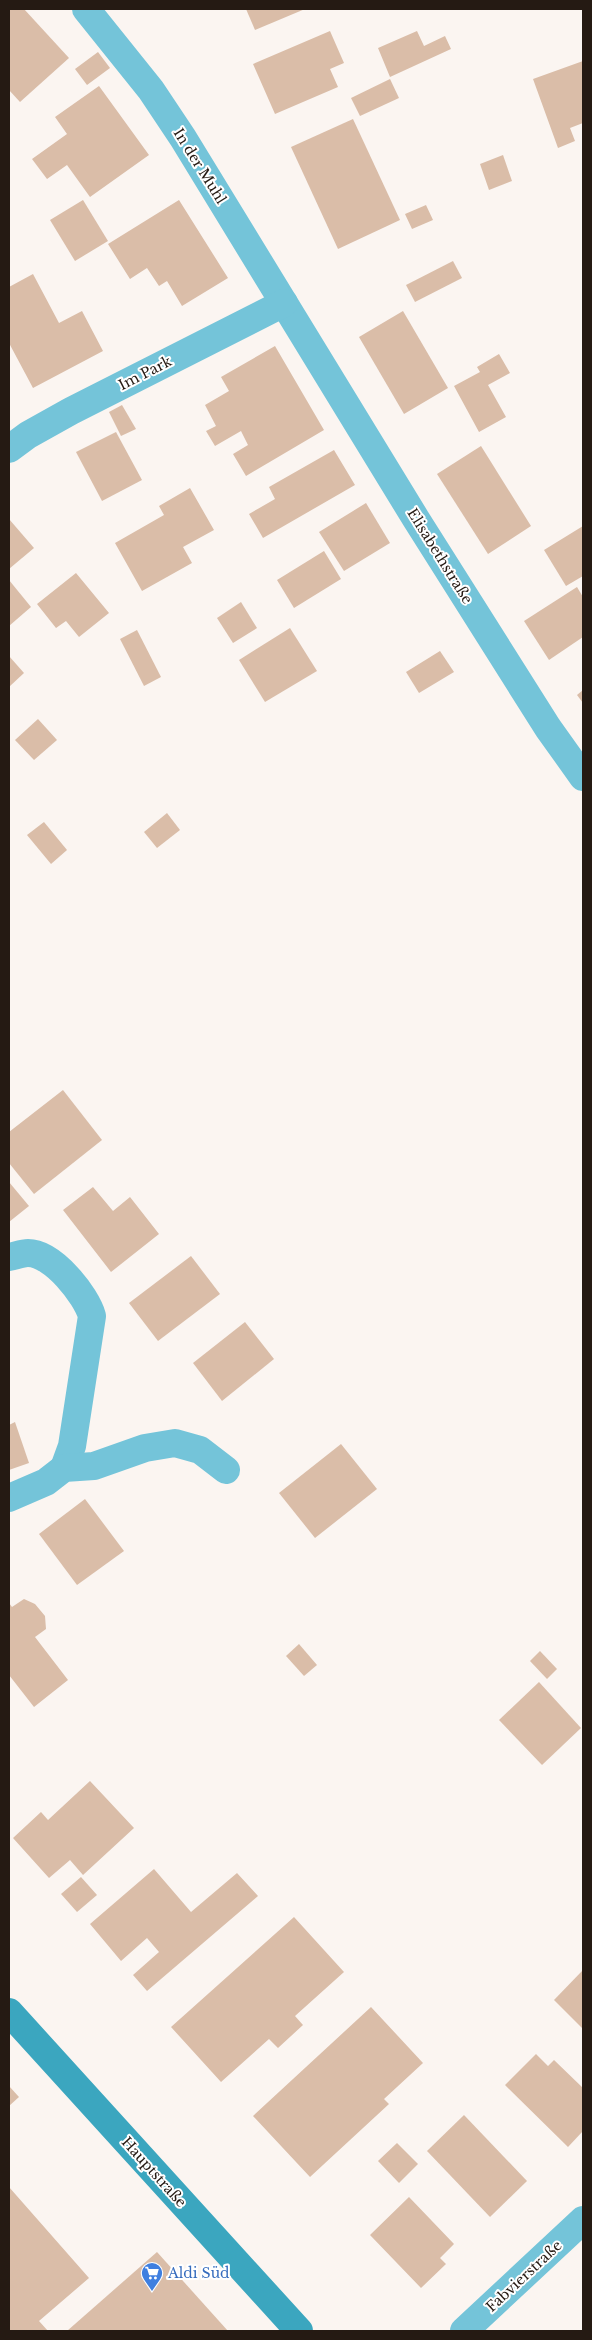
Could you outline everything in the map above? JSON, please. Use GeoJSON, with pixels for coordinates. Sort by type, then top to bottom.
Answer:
{"type":"FeatureCollection","features":[{"type":"Feature","properties":{"kind":"main road","name":"Hauptstraße"},"geometry":{"type":"LineString","coordinates":[[9,2012],[299,2331]]}},
{"type":"Feature","properties":{"kind":"street","name":"In der Muhl"},"geometry":{"type":"LineString","coordinates":[[86,9],[117,46],[167,114],[302,332]]}},
{"type":"Feature","properties":{"kind":"street","name":"Im Park"},"geometry":{"type":"LineString","coordinates":[[9,449],[28,435],[71,411],[284,303]]}},
{"type":"Feature","properties":{"kind":"street","name":"Elisabethstraße"},"geometry":{"type":"LineString","coordinates":[[302,332],[511,670],[583,778]]}},
{"type":"Feature","properties":{"kind":"street"},"geometry":{"type":"LineString","coordinates":[[9,1257],[28,1253],[44,1257],[59,1267],[90,1307],[92,1316],[72,1446],[64,1468],[46,1482],[9,1498]]}},
{"type":"Feature","properties":{"kind":"street"},"geometry":{"type":"LineString","coordinates":[[64,1468],[94,1466],[145,1448],[175,1443],[200,1450],[226,1470]]}},
{"type":"Feature","properties":{"kind":"street","name":"Fabvierstraße"},"geometry":{"type":"LineString","coordinates":[[464,2331],[583,2220]]}},
{"type":"Feature","properties":{"kind":"building"},"geometry":{"type":"Polygon","coordinates":[[[9,9],[24,9],[69,58],[20,102],[9,90],[9,9]]]}},
{"type":"Feature","properties":{"kind":"building"},"geometry":{"type":"Polygon","coordinates":[[[246,9],[305,9],[255,30],[246,9]]]}},
{"type":"Feature","properties":{"kind":"building"},"geometry":{"type":"Polygon","coordinates":[[[330,31],[344,63],[330,69],[338,87],[275,114],[253,64],[330,31]]]}},
{"type":"Feature","properties":{"kind":"building"},"geometry":{"type":"Polygon","coordinates":[[[417,31],[424,46],[445,36],[451,49],[390,77],[378,48],[417,31]]]}},
{"type":"Feature","properties":{"kind":"building"},"geometry":{"type":"Polygon","coordinates":[[[98,52],[110,68],[87,85],[75,69],[98,52]]]}},
{"type":"Feature","properties":{"kind":"building"},"geometry":{"type":"Polygon","coordinates":[[[583,61],[583,123],[570,128],[575,141],[558,148],[533,79],[583,61]]]}},
{"type":"Feature","properties":{"kind":"building"},"geometry":{"type":"Polygon","coordinates":[[[390,79],[399,98],[360,116],[351,98],[390,79]]]}},
{"type":"Feature","properties":{"kind":"building"},"geometry":{"type":"Polygon","coordinates":[[[99,86],[149,155],[90,197],[67,165],[47,179],[32,159],[67,134],[55,117],[99,86]]]}},
{"type":"Feature","properties":{"kind":"building"},"geometry":{"type":"Polygon","coordinates":[[[353,119],[400,220],[338,249],[291,147],[353,119]]]}},
{"type":"Feature","properties":{"kind":"building"},"geometry":{"type":"Polygon","coordinates":[[[503,155],[512,181],[489,190],[480,164],[503,155]]]}},
{"type":"Feature","properties":{"kind":"building"},"geometry":{"type":"Polygon","coordinates":[[[83,200],[108,241],[75,261],[50,220],[83,200]]]}},
{"type":"Feature","properties":{"kind":"building"},"geometry":{"type":"Polygon","coordinates":[[[179,200],[228,278],[182,306],[167,281],[159,286],[147,268],[130,279],[108,244],[179,200]]]}},
{"type":"Feature","properties":{"kind":"building"},"geometry":{"type":"Polygon","coordinates":[[[426,205],[433,220],[412,229],[405,214],[426,205]]]}},
{"type":"Feature","properties":{"kind":"building"},"geometry":{"type":"Polygon","coordinates":[[[453,261],[462,278],[415,302],[406,285],[453,261]]]}},
{"type":"Feature","properties":{"kind":"building"},"geometry":{"type":"Polygon","coordinates":[[[33,274],[59,323],[82,311],[103,351],[33,388],[9,343],[9,287],[33,274]]]}},
{"type":"Feature","properties":{"kind":"building"},"geometry":{"type":"Polygon","coordinates":[[[403,311],[448,388],[404,414],[359,337],[403,311]]]}},
{"type":"Feature","properties":{"kind":"building"},"geometry":{"type":"Polygon","coordinates":[[[275,346],[324,430],[246,476],[233,454],[248,445],[241,431],[215,446],[206,431],[216,426],[205,405],[229,391],[221,377],[275,346]]]}},
{"type":"Feature","properties":{"kind":"building"},"geometry":{"type":"Polygon","coordinates":[[[499,354],[510,373],[488,385],[506,417],[479,432],[454,386],[480,372],[477,367],[499,354]]]}},
{"type":"Feature","properties":{"kind":"building"},"geometry":{"type":"Polygon","coordinates":[[[122,405],[136,429],[121,436],[109,412],[122,405]]]}},
{"type":"Feature","properties":{"kind":"building"},"geometry":{"type":"Polygon","coordinates":[[[116,432],[142,480],[102,501],[76,452],[116,432]]]}},
{"type":"Feature","properties":{"kind":"building"},"geometry":{"type":"Polygon","coordinates":[[[481,446],[531,526],[488,554],[437,474],[481,446]]]}},
{"type":"Feature","properties":{"kind":"building"},"geometry":{"type":"Polygon","coordinates":[[[334,450],[355,485],[263,538],[249,514],[275,499],[269,487],[334,450]]]}},
{"type":"Feature","properties":{"kind":"building"},"geometry":{"type":"Polygon","coordinates":[[[190,488],[214,530],[183,547],[192,563],[142,591],[115,543],[164,515],[159,506],[190,488]]]}},
{"type":"Feature","properties":{"kind":"building"},"geometry":{"type":"Polygon","coordinates":[[[366,503],[390,543],[344,571],[319,532],[366,503]]]}},
{"type":"Feature","properties":{"kind":"building"},"geometry":{"type":"Polygon","coordinates":[[[9,519],[34,548],[9,569],[9,519]]]}},
{"type":"Feature","properties":{"kind":"building"},"geometry":{"type":"Polygon","coordinates":[[[583,526],[583,576],[566,586],[544,550],[583,526]]]}},
{"type":"Feature","properties":{"kind":"building"},"geometry":{"type":"Polygon","coordinates":[[[324,551],[341,579],[294,608],[277,580],[324,551]]]}},
{"type":"Feature","properties":{"kind":"building"},"geometry":{"type":"Polygon","coordinates":[[[76,573],[109,613],[79,637],[66,621],[56,628],[37,604],[76,573]]]}},
{"type":"Feature","properties":{"kind":"building"},"geometry":{"type":"Polygon","coordinates":[[[9,580],[31,607],[9,626],[9,580]]]}},
{"type":"Feature","properties":{"kind":"building"},"geometry":{"type":"Polygon","coordinates":[[[577,587],[583,597],[583,637],[549,660],[524,621],[577,587]]]}},
{"type":"Feature","properties":{"kind":"building"},"geometry":{"type":"Polygon","coordinates":[[[241,602],[257,628],[233,643],[217,618],[241,602]]]}},
{"type":"Feature","properties":{"kind":"building"},"geometry":{"type":"Polygon","coordinates":[[[290,628],[317,671],[265,702],[239,660],[290,628]]]}},
{"type":"Feature","properties":{"kind":"building"},"geometry":{"type":"Polygon","coordinates":[[[137,630],[161,677],[144,686],[120,639],[137,630]]]}},
{"type":"Feature","properties":{"kind":"building"},"geometry":{"type":"Polygon","coordinates":[[[440,651],[454,672],[419,693],[406,672],[440,651]]]}},
{"type":"Feature","properties":{"kind":"building"},"geometry":{"type":"Polygon","coordinates":[[[9,656],[24,673],[9,687],[9,656]]]}},
{"type":"Feature","properties":{"kind":"building"},"geometry":{"type":"Polygon","coordinates":[[[583,690],[583,703],[577,695],[583,690]]]}},
{"type":"Feature","properties":{"kind":"building"},"geometry":{"type":"Polygon","coordinates":[[[38,719],[57,740],[34,760],[15,740],[38,719]]]}},
{"type":"Feature","properties":{"kind":"building"},"geometry":{"type":"Polygon","coordinates":[[[167,813],[180,830],[157,848],[144,832],[167,813]]]}},
{"type":"Feature","properties":{"kind":"building"},"geometry":{"type":"Polygon","coordinates":[[[44,822],[67,850],[51,864],[27,835],[44,822]]]}},
{"type":"Feature","properties":{"kind":"building"},"geometry":{"type":"Polygon","coordinates":[[[63,1090],[102,1140],[34,1194],[9,1163],[9,1132],[63,1090]]]}},
{"type":"Feature","properties":{"kind":"building"},"geometry":{"type":"Polygon","coordinates":[[[9,1182],[29,1206],[9,1222],[9,1182]]]}},
{"type":"Feature","properties":{"kind":"building"},"geometry":{"type":"Polygon","coordinates":[[[93,1187],[113,1211],[130,1197],[159,1234],[111,1272],[63,1210],[93,1187]]]}},
{"type":"Feature","properties":{"kind":"building"},"geometry":{"type":"Polygon","coordinates":[[[191,1256],[220,1294],[158,1341],[129,1303],[191,1256]]]}},
{"type":"Feature","properties":{"kind":"building"},"geometry":{"type":"Polygon","coordinates":[[[245,1322],[274,1359],[222,1401],[193,1363],[245,1322]]]}},
{"type":"Feature","properties":{"kind":"building"},"geometry":{"type":"Polygon","coordinates":[[[15,1422],[29,1463],[9,1470],[9,1425],[15,1422]]]}},
{"type":"Feature","properties":{"kind":"building"},"geometry":{"type":"Polygon","coordinates":[[[341,1444],[377,1489],[315,1538],[279,1493],[341,1444]]]}},
{"type":"Feature","properties":{"kind":"building"},"geometry":{"type":"Polygon","coordinates":[[[85,1499],[124,1551],[77,1585],[39,1534],[85,1499]]]}},
{"type":"Feature","properties":{"kind":"building"},"geometry":{"type":"Polygon","coordinates":[[[24,1599],[35,1604],[45,1616],[46,1629],[35,1637],[68,1680],[34,1707],[9,1675],[9,1603],[12,1607],[24,1599]]]}},
{"type":"Feature","properties":{"kind":"building"},"geometry":{"type":"Polygon","coordinates":[[[299,1644],[317,1665],[304,1676],[286,1656],[299,1644]]]}},
{"type":"Feature","properties":{"kind":"building"},"geometry":{"type":"Polygon","coordinates":[[[540,1651],[557,1669],[547,1679],[530,1661],[540,1651]]]}},
{"type":"Feature","properties":{"kind":"building"},"geometry":{"type":"Polygon","coordinates":[[[539,1682],[581,1728],[542,1765],[499,1720],[539,1682]]]}},
{"type":"Feature","properties":{"kind":"building"},"geometry":{"type":"Polygon","coordinates":[[[90,1781],[134,1828],[83,1875],[70,1860],[49,1878],[13,1838],[41,1812],[48,1820],[90,1781]]]}},
{"type":"Feature","properties":{"kind":"building"},"geometry":{"type":"Polygon","coordinates":[[[154,1869],[191,1912],[237,1873],[258,1896],[147,1991],[133,1975],[159,1952],[147,1938],[121,1961],[90,1924],[154,1869]]]}},
{"type":"Feature","properties":{"kind":"building"},"geometry":{"type":"Polygon","coordinates":[[[81,1877],[97,1895],[77,1912],[61,1894],[81,1877]]]}},
{"type":"Feature","properties":{"kind":"building"},"geometry":{"type":"Polygon","coordinates":[[[294,1917],[344,1972],[295,2016],[303,2025],[278,2048],[269,2039],[221,2082],[171,2027],[294,1917]]]}},
{"type":"Feature","properties":{"kind":"building"},"geometry":{"type":"Polygon","coordinates":[[[583,1970],[583,2029],[554,2000],[583,1970]]]}},
{"type":"Feature","properties":{"kind":"building"},"geometry":{"type":"Polygon","coordinates":[[[371,2007],[423,2063],[384,2099],[389,2104],[310,2177],[253,2116],[371,2007]]]}},
{"type":"Feature","properties":{"kind":"building"},"geometry":{"type":"Polygon","coordinates":[[[536,2054],[548,2066],[554,2060],[583,2088],[583,2131],[568,2147],[505,2085],[536,2054]]]}},
{"type":"Feature","properties":{"kind":"building"},"geometry":{"type":"Polygon","coordinates":[[[9,2086],[19,2097],[9,2106],[9,2086]]]}},
{"type":"Feature","properties":{"kind":"building"},"geometry":{"type":"Polygon","coordinates":[[[464,2115],[527,2181],[490,2217],[427,2151],[464,2115]]]}},
{"type":"Feature","properties":{"kind":"building"},"geometry":{"type":"Polygon","coordinates":[[[397,2143],[418,2164],[399,2183],[378,2161],[397,2143]]]}},
{"type":"Feature","properties":{"kind":"building"},"geometry":{"type":"Polygon","coordinates":[[[9,2187],[89,2278],[39,2321],[48,2331],[9,2331],[9,2187]]]}},
{"type":"Feature","properties":{"kind":"building"},"geometry":{"type":"Polygon","coordinates":[[[409,2197],[454,2244],[440,2258],[446,2264],[421,2288],[370,2235],[409,2197]]]}},
{"type":"Feature","properties":{"kind":"building","name":"Aldi Süd"},"geometry":{"type":"Polygon","coordinates":[[[157,2252],[228,2331],[67,2331],[157,2252]]]}},
{"type":"Feature","properties":{"kind":"place","name":"Aldi Süd"},"geometry":{"type":"Point","coordinates":[152,2292]}}]}
